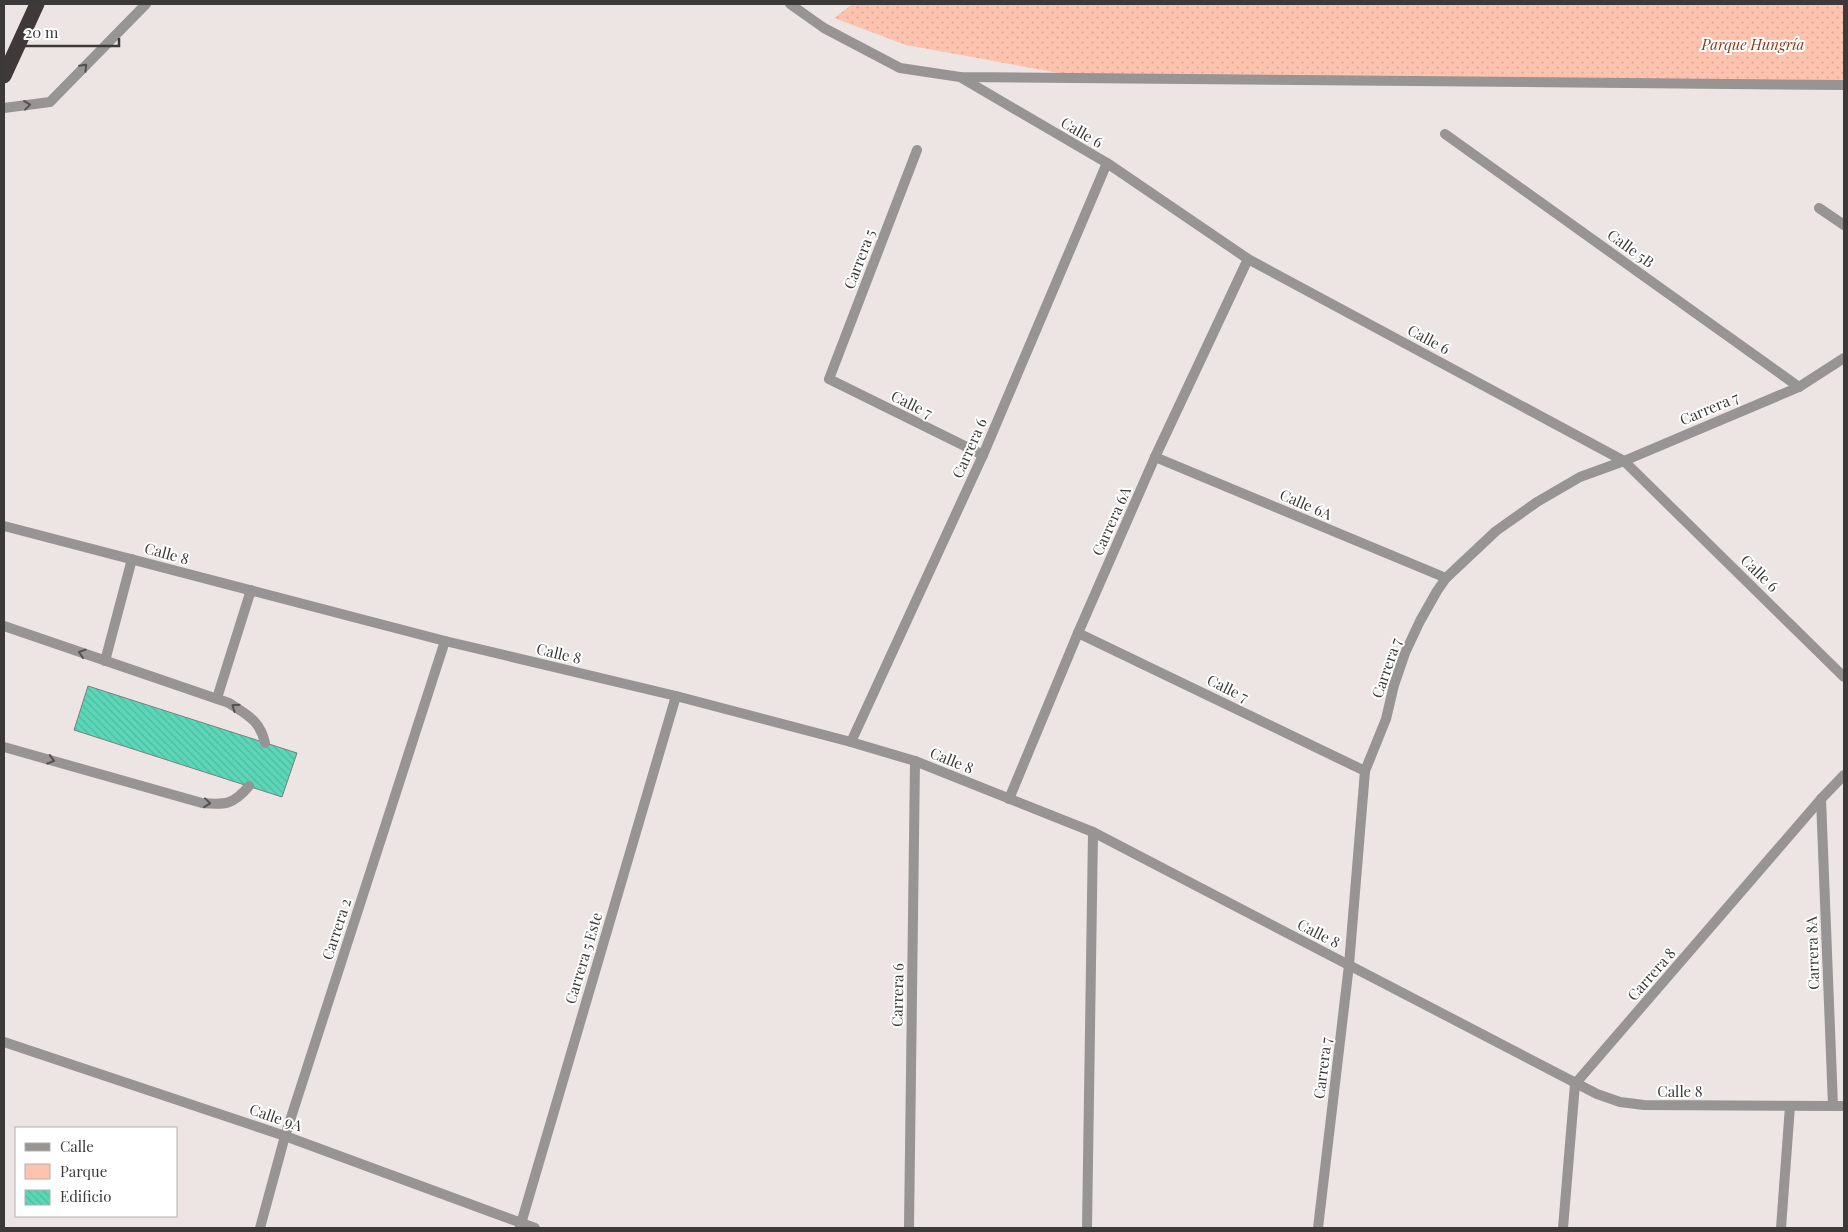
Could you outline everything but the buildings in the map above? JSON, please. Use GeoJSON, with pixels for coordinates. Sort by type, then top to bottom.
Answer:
{"type":"FeatureCollection","features":[{"type":"Feature","properties":{"kind":"highway"},"geometry":{"type":"LineString","coordinates":[[4,76],[37,4]]}},
{"type":"Feature","properties":{"kind":"street"},"geometry":{"type":"LineString","coordinates":[[4,108],[50,102],[146,4]]}},
{"type":"Feature","properties":{"kind":"street"},"geometry":{"type":"LineString","coordinates":[[790,4],[824,28],[900,68],[960,77],[1844,85]]}},
{"type":"Feature","properties":{"kind":"street","name":"Calle 6"},"geometry":{"type":"LineString","coordinates":[[960,77],[1107,163],[1248,259],[1624,461],[1844,677]]}},
{"type":"Feature","properties":{"kind":"street","name":"Calle 5B"},"geometry":{"type":"LineString","coordinates":[[1446,134],[1799,387]]}},
{"type":"Feature","properties":{"kind":"street","name":"Carrera 5"},"geometry":{"type":"LineString","coordinates":[[829,379],[918,150]]}},
{"type":"Feature","properties":{"kind":"street","name":"Carrera 6"},"geometry":{"type":"LineString","coordinates":[[851,742],[983,456],[1107,163]]}},
{"type":"Feature","properties":{"kind":"street"},"geometry":{"type":"LineString","coordinates":[[1819,208],[1844,225]]}},
{"type":"Feature","properties":{"kind":"street","name":"Carrera 6A"},"geometry":{"type":"LineString","coordinates":[[1009,799],[1078,633],[1155,457],[1248,259]]}},
{"type":"Feature","properties":{"kind":"street","name":"Carrera 7"},"geometry":{"type":"LineString","coordinates":[[1318,1228],[1349,965],[1365,771],[1386,719],[1394,685],[1405,653],[1420,621],[1446,578],[1496,531],[1537,502],[1580,477],[1624,461],[1799,387],[1844,358]]}},
{"type":"Feature","properties":{"kind":"street","name":"Calle 7"},"geometry":{"type":"LineString","coordinates":[[829,379],[983,456]]}},
{"type":"Feature","properties":{"kind":"street","name":"Calle 6A"},"geometry":{"type":"LineString","coordinates":[[1155,457],[1446,578]]}},
{"type":"Feature","properties":{"kind":"street","name":"Calle 8"},"geometry":{"type":"LineString","coordinates":[[4,526],[445,641],[676,696],[851,742],[914,762],[1093,832],[1575,1084],[1613,1099],[1644,1106],[1844,1106]]}},
{"type":"Feature","properties":{"kind":"street"},"geometry":{"type":"LineString","coordinates":[[105,660],[132,559]]}},
{"type":"Feature","properties":{"kind":"street"},"geometry":{"type":"LineString","coordinates":[[217,698],[252,590]]}},
{"type":"Feature","properties":{"kind":"street"},"geometry":{"type":"LineString","coordinates":[[4,626],[229,703],[254,720],[262,730],[265,743]]}},
{"type":"Feature","properties":{"kind":"street","name":"Calle 7"},"geometry":{"type":"LineString","coordinates":[[1078,633],[1365,771]]}},
{"type":"Feature","properties":{"kind":"street","name":"Carrera 2"},"geometry":{"type":"LineString","coordinates":[[260,1228],[285,1136],[445,641]]}},
{"type":"Feature","properties":{"kind":"street","name":"Carrera 5 Este"},"geometry":{"type":"LineString","coordinates":[[520,1225],[676,696]]}},
{"type":"Feature","properties":{"kind":"street"},"geometry":{"type":"LineString","coordinates":[[4,747],[202,803],[225,805],[240,797],[249,786]]}},
{"type":"Feature","properties":{"kind":"street","name":"Carrera 6"},"geometry":{"type":"LineString","coordinates":[[909,1228],[914,762]]}},
{"type":"Feature","properties":{"kind":"street","name":"Carrera 8"},"geometry":{"type":"LineString","coordinates":[[1575,1084],[1821,799],[1844,775]]}},
{"type":"Feature","properties":{"kind":"street","name":"Carrera 8A"},"geometry":{"type":"LineString","coordinates":[[1821,799],[1833,1106]]}},
{"type":"Feature","properties":{"kind":"street"},"geometry":{"type":"LineString","coordinates":[[1087,1228],[1093,832]]}},
{"type":"Feature","properties":{"kind":"street","name":"Calle 9A"},"geometry":{"type":"LineString","coordinates":[[4,1042],[285,1136],[520,1225],[535,1228]]}},
{"type":"Feature","properties":{"kind":"street"},"geometry":{"type":"LineString","coordinates":[[1563,1228],[1575,1084]]}},
{"type":"Feature","properties":{"kind":"street"},"geometry":{"type":"LineString","coordinates":[[1781,1228],[1790,1106]]}},
{"type":"Feature","properties":{"kind":"green space","name":"Parque Hungría"},"geometry":{"type":"Polygon","coordinates":[[[853,4],[1844,4],[1844,85],[1086,78],[906,45],[834,18],[853,4]]]}}]}
